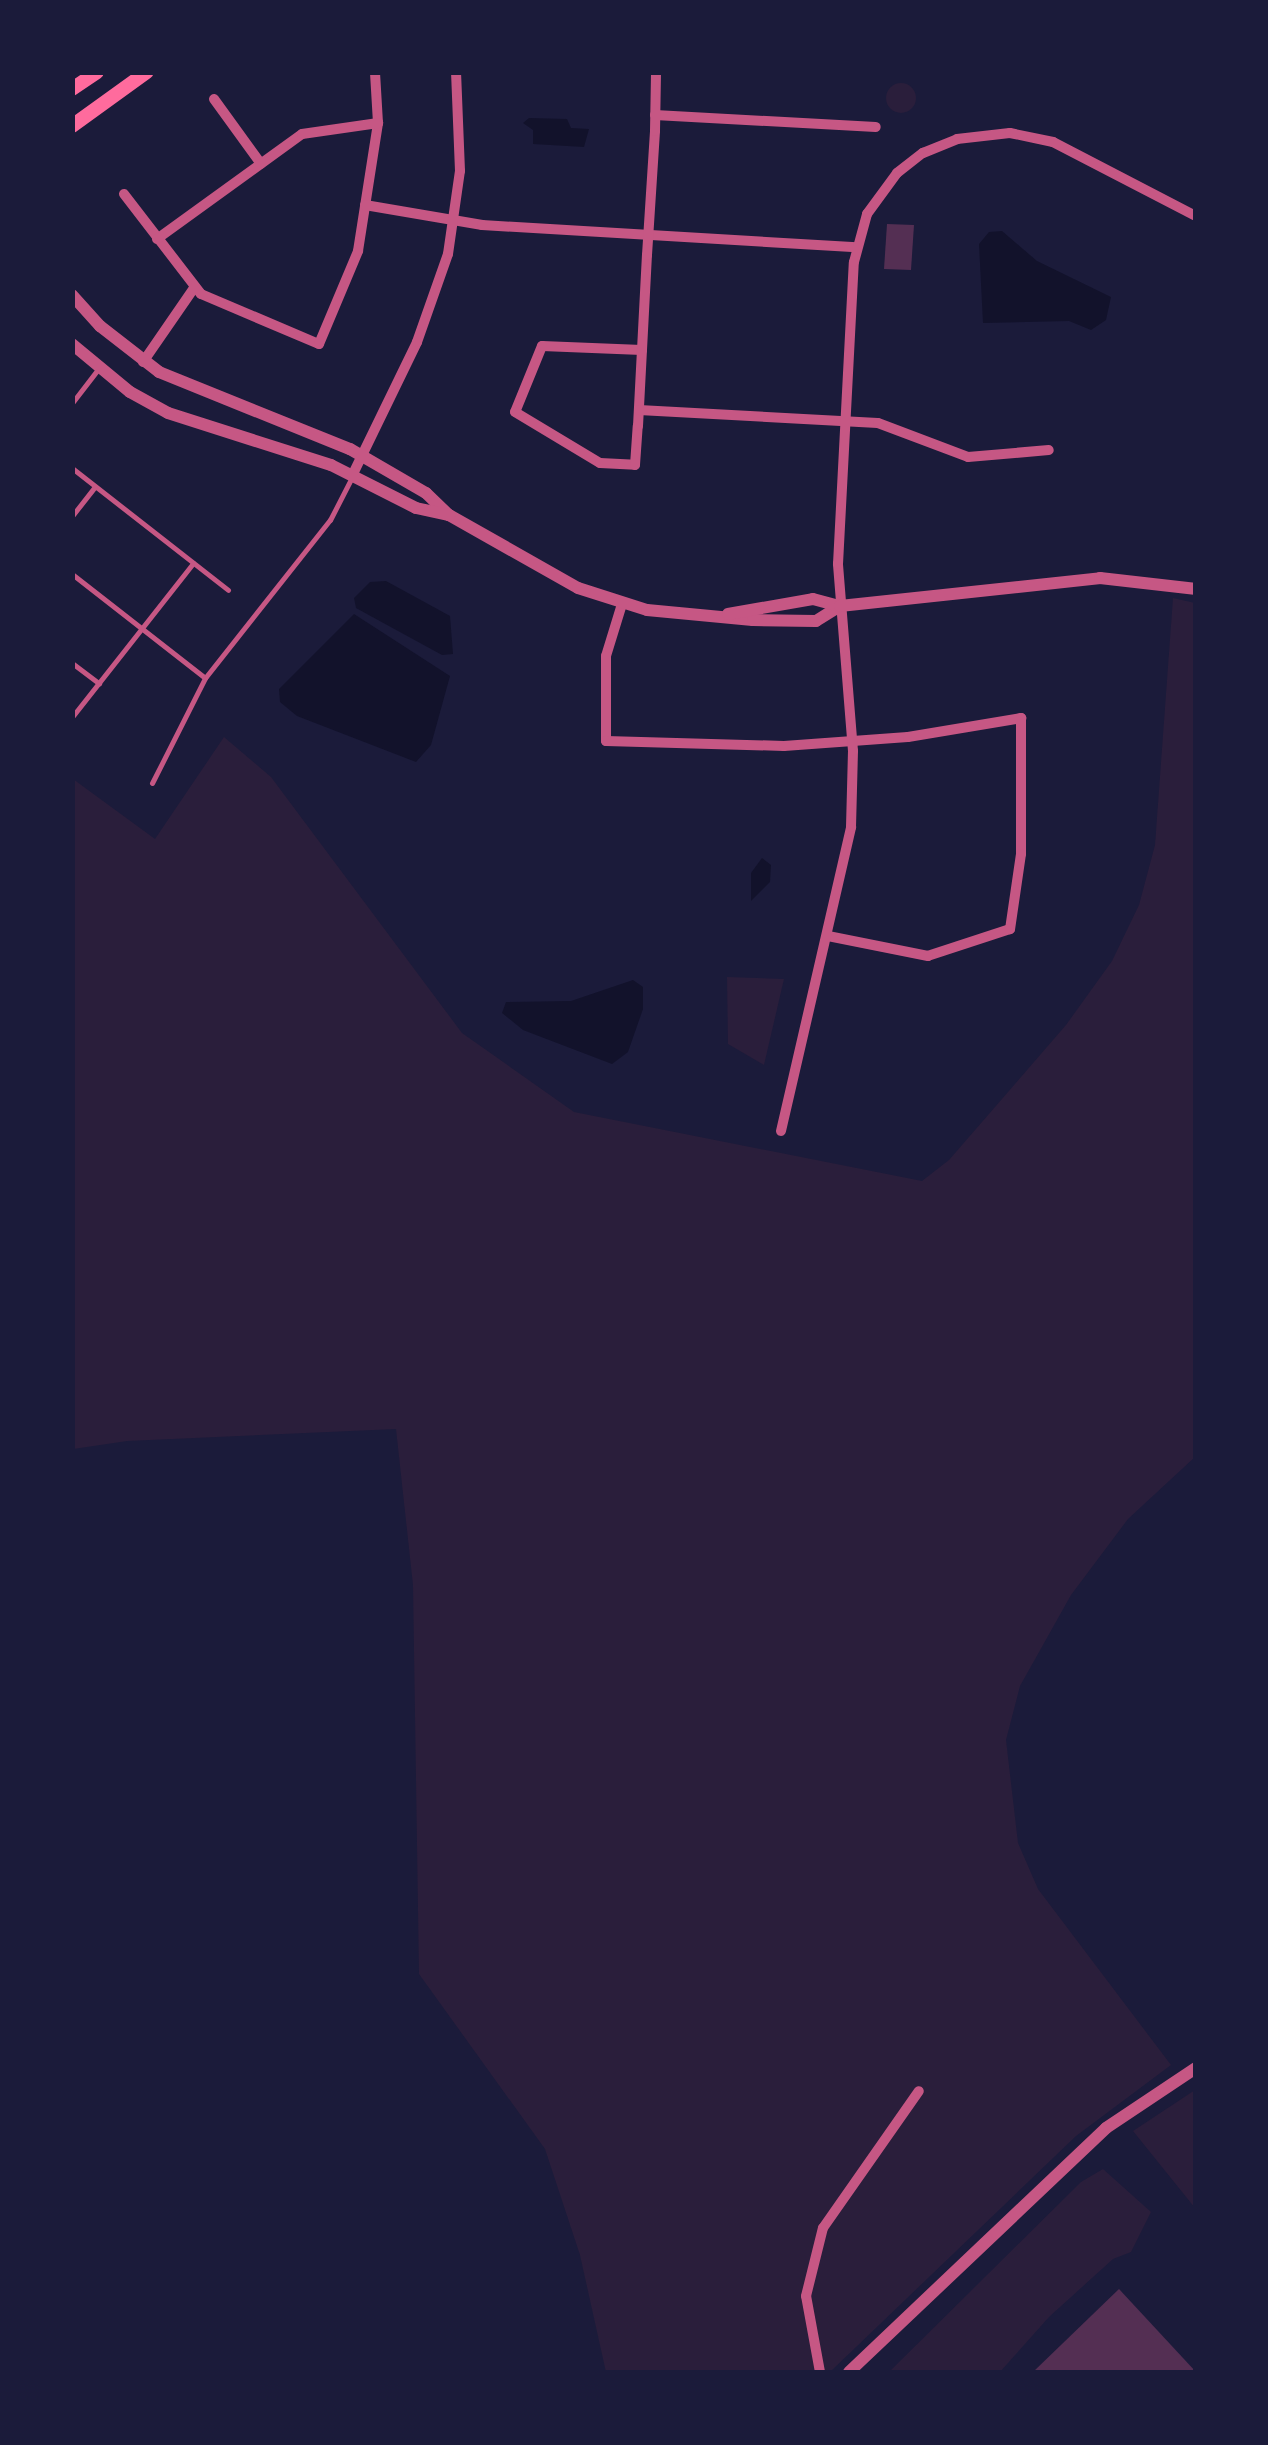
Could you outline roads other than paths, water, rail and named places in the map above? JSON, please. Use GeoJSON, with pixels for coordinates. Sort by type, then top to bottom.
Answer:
{"type":"FeatureCollection","features":[{"type":"Feature","properties":{"kind":"main road"},"geometry":{"type":"LineString","coordinates":[[72,90],[96,72]]}},
{"type":"Feature","properties":{"kind":"main road"},"geometry":{"type":"LineString","coordinates":[[72,126],[147,72]]}},
{"type":"Feature","properties":{"kind":"street"},"geometry":{"type":"LineString","coordinates":[[124,194],[194,288],[318,344],[355,264],[378,123],[374,72]]}},
{"type":"Feature","properties":{"kind":"street"},"geometry":{"type":"LineString","coordinates":[[352,476],[430,310],[455,220],[461,144],[456,72]]}},
{"type":"Feature","properties":{"kind":"street"},"geometry":{"type":"LineString","coordinates":[[642,350],[542,346],[514,408],[593,460],[617,466],[635,465],[639,410],[649,234],[656,72]]}},
{"type":"Feature","properties":{"kind":"street"},"geometry":{"type":"LineString","coordinates":[[214,99],[261,164]]}},
{"type":"Feature","properties":{"kind":"street"},"geometry":{"type":"LineString","coordinates":[[655,115],[876,127]]}},
{"type":"Feature","properties":{"kind":"street"},"geometry":{"type":"LineString","coordinates":[[156,240],[310,130],[378,123]]}},
{"type":"Feature","properties":{"kind":"street"},"geometry":{"type":"LineString","coordinates":[[782,1131],[851,827],[852,741],[840,606],[844,421],[856,247],[867,214],[898,173],[941,145],[992,133],[1053,142],[1196,216]]}},
{"type":"Feature","properties":{"kind":"street"},"geometry":{"type":"LineString","coordinates":[[365,205],[455,220],[856,247]]}},
{"type":"Feature","properties":{"kind":"street"},"geometry":{"type":"LineString","coordinates":[[143,362],[194,288]]}},
{"type":"Feature","properties":{"kind":"street"},"geometry":{"type":"LineString","coordinates":[[72,295],[143,362],[182,385],[363,456],[449,516],[578,588],[622,604],[723,616],[816,621],[840,606]]}},
{"type":"Feature","properties":{"kind":"street"},"geometry":{"type":"LineString","coordinates":[[72,344],[99,368],[180,419],[352,476],[416,508],[449,516]]}},
{"type":"Feature","properties":{"kind":"street"},"geometry":{"type":"LineString","coordinates":[[639,410],[892,426],[968,457],[1049,450]]}},
{"type":"Feature","properties":{"kind":"street"},"geometry":{"type":"LineString","coordinates":[[723,616],[813,599],[840,606],[1100,578],[1196,589]]}},
{"type":"Feature","properties":{"kind":"street"},"geometry":{"type":"LineString","coordinates":[[622,604],[606,656],[606,740],[852,741],[1022,718],[1018,884],[1010,929],[937,954],[909,954],[828,936]]}},
{"type":"Feature","properties":{"kind":"street"},"geometry":{"type":"LineString","coordinates":[[849,2372],[1106,2128],[1196,2068]]}},
{"type":"Feature","properties":{"kind":"street"},"geometry":{"type":"LineString","coordinates":[[820,2372],[809,2340],[806,2296],[823,2228],[919,2092]]}},
{"type":"Feature","properties":{"kind":"lane"},"geometry":{"type":"LineString","coordinates":[[72,403],[99,368]]}},
{"type":"Feature","properties":{"kind":"lane"},"geometry":{"type":"LineString","coordinates":[[72,468],[228,590]]}},
{"type":"Feature","properties":{"kind":"lane"},"geometry":{"type":"LineString","coordinates":[[152,783],[205,678],[338,509],[352,476]]}},
{"type":"Feature","properties":{"kind":"lane"},"geometry":{"type":"LineString","coordinates":[[72,516],[96,486]]}},
{"type":"Feature","properties":{"kind":"lane"},"geometry":{"type":"LineString","coordinates":[[72,717],[193,563]]}},
{"type":"Feature","properties":{"kind":"lane"},"geometry":{"type":"LineString","coordinates":[[72,574],[205,678]]}},
{"type":"Feature","properties":{"kind":"lane"},"geometry":{"type":"LineString","coordinates":[[72,663],[99,684]]}}]}
